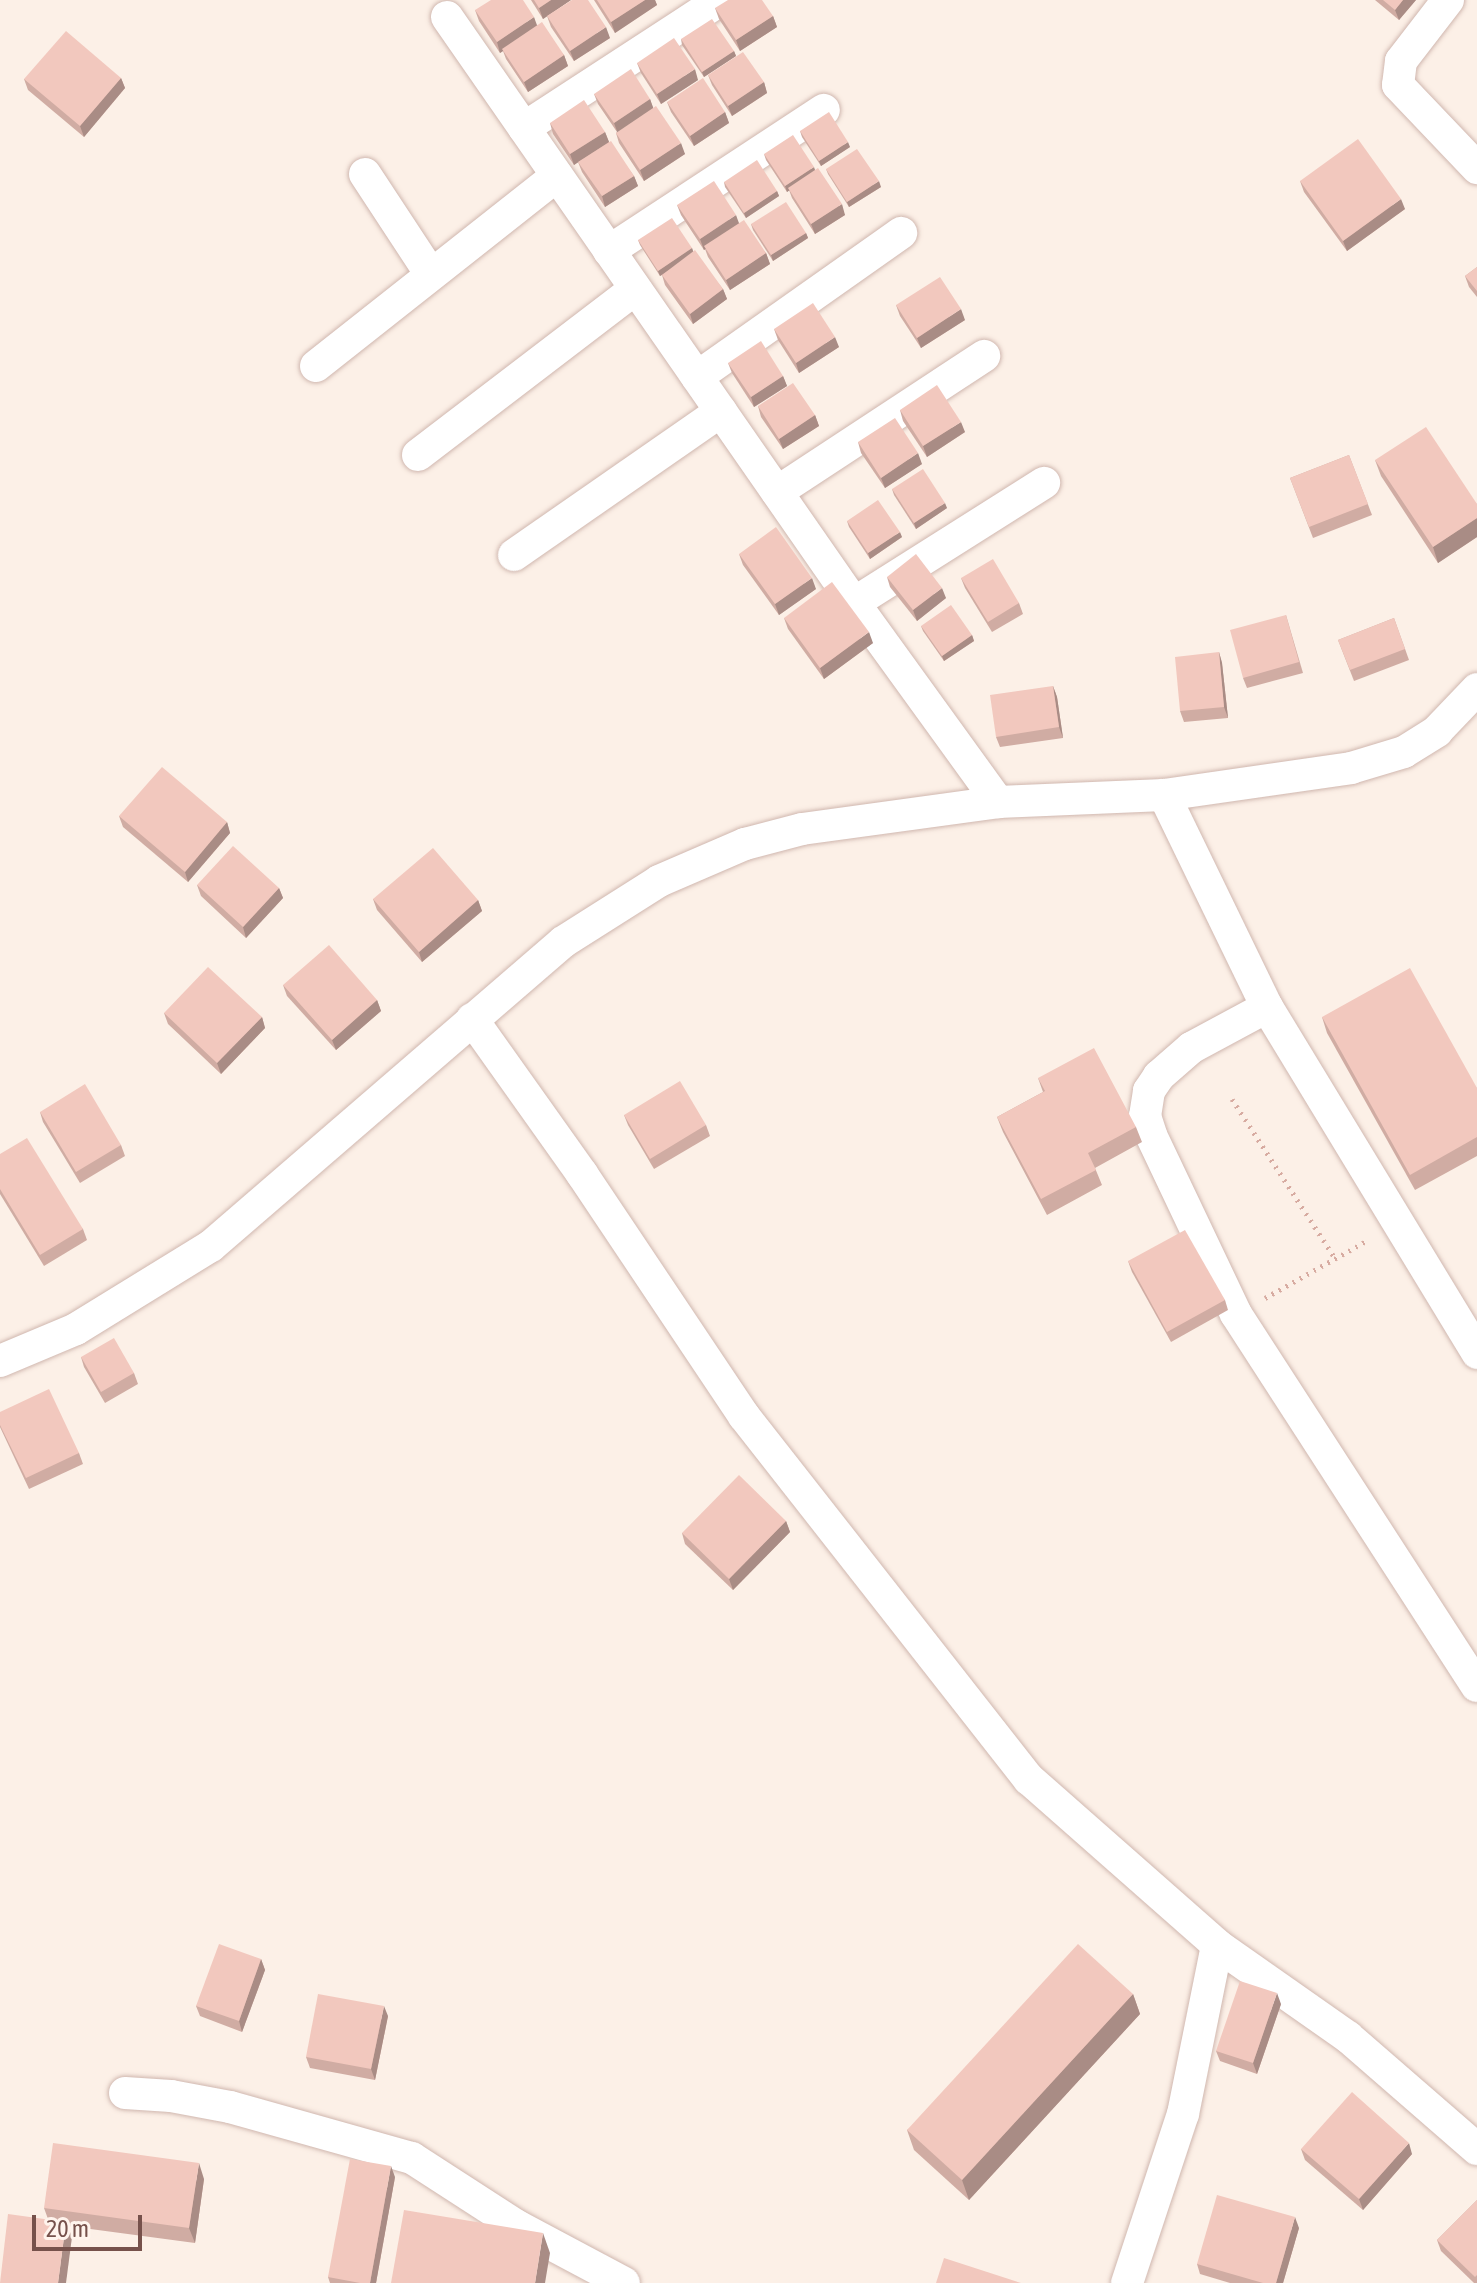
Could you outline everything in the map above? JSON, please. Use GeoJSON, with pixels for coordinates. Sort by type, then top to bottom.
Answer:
{"type":"FeatureCollection","features":[{"type":"Feature","properties":{"kind":"street"},"geometry":{"type":"LineString","coordinates":[[524,128],[720,0]]}},
{"type":"Feature","properties":{"kind":"street"},"geometry":{"type":"LineString","coordinates":[[1448,0],[1401,61],[1398,85],[1405,97],[1477,168]]}},
{"type":"Feature","properties":{"kind":"street"},"geometry":{"type":"LineString","coordinates":[[447,17],[854,603],[998,802]]}},
{"type":"Feature","properties":{"kind":"street"},"geometry":{"type":"LineString","coordinates":[[609,251],[824,110]]}},
{"type":"Feature","properties":{"kind":"street"},"geometry":{"type":"LineString","coordinates":[[365,174],[430,273]]}},
{"type":"Feature","properties":{"kind":"street"},"geometry":{"type":"LineString","coordinates":[[316,366],[430,273],[557,176]]}},
{"type":"Feature","properties":{"kind":"street"},"geometry":{"type":"LineString","coordinates":[[697,377],[901,233]]}},
{"type":"Feature","properties":{"kind":"street"},"geometry":{"type":"LineString","coordinates":[[418,455],[635,289]]}},
{"type":"Feature","properties":{"kind":"street"},"geometry":{"type":"LineString","coordinates":[[777,492],[984,356]]}},
{"type":"Feature","properties":{"kind":"street"},"geometry":{"type":"LineString","coordinates":[[514,555],[721,411]]}},
{"type":"Feature","properties":{"kind":"street"},"geometry":{"type":"LineString","coordinates":[[854,603],[1044,483]]}},
{"type":"Feature","properties":{"kind":"street"},"geometry":{"type":"LineString","coordinates":[[0,1361],[76,1329],[211,1246],[563,942],[659,881],[745,844],[817,826],[998,802],[1164,795],[1324,773],[1404,752],[1437,731],[1477,689]]}},
{"type":"Feature","properties":{"kind":"street"},"geometry":{"type":"LineString","coordinates":[[1164,795],[1267,1007],[1477,1353]]}},
{"type":"Feature","properties":{"kind":"street"},"geometry":{"type":"LineString","coordinates":[[1267,1007],[1191,1048],[1159,1076],[1149,1091],[1145,1116],[1151,1135],[1236,1314],[1477,1686]]}},
{"type":"Feature","properties":{"kind":"street"},"geometry":{"type":"LineString","coordinates":[[472,1019],[582,1174],[744,1416],[1029,1779],[1217,1945],[1348,2037],[1477,2149]]}},
{"type":"Feature","properties":{"kind":"street"},"geometry":{"type":"LineString","coordinates":[[1127,2283],[1183,2114],[1217,1945]]}},
{"type":"Feature","properties":{"kind":"street"},"geometry":{"type":"LineString","coordinates":[[125,2093],[230,2107],[412,2158],[517,2226],[624,2283]]}},
{"type":"Feature","properties":{"kind":"path"},"geometry":{"type":"LineString","coordinates":[[1232,1099],[1335,1258]]}},
{"type":"Feature","properties":{"kind":"path"},"geometry":{"type":"LineString","coordinates":[[1236,1314],[1397,1224]]}},
{"type":"Feature","properties":{"kind":"building"},"geometry":{"type":"Polygon","coordinates":[[[491,0],[523,0],[534,17],[497,42],[475,10],[491,0]]]}},
{"type":"Feature","properties":{"kind":"building"},"geometry":{"type":"Polygon","coordinates":[[[534,0],[551,0],[539,8],[534,0]]]}},
{"type":"Feature","properties":{"kind":"building"},"geometry":{"type":"Polygon","coordinates":[[[572,0],[588,0],[606,27],[570,51],[547,16],[572,0]]]}},
{"type":"Feature","properties":{"kind":"building"},"geometry":{"type":"Polygon","coordinates":[[[597,0],[645,0],[611,22],[597,0]]]}},
{"type":"Feature","properties":{"kind":"building"},"geometry":{"type":"Polygon","coordinates":[[[728,0],[762,0],[773,16],[736,40],[715,8],[728,0]]]}},
{"type":"Feature","properties":{"kind":"building"},"geometry":{"type":"Polygon","coordinates":[[[1383,0],[1403,0],[1395,10],[1383,0]]]}},
{"type":"Feature","properties":{"kind":"building"},"geometry":{"type":"Polygon","coordinates":[[[712,19],[734,51],[702,72],[681,39],[712,19]]]}},
{"type":"Feature","properties":{"kind":"building"},"geometry":{"type":"Polygon","coordinates":[[[542,22],[564,55],[524,82],[502,49],[542,22]]]}},
{"type":"Feature","properties":{"kind":"building"},"geometry":{"type":"Polygon","coordinates":[[[66,31],[121,78],[80,126],[24,79],[66,31]]]}},
{"type":"Feature","properties":{"kind":"building"},"geometry":{"type":"Polygon","coordinates":[[[674,38],[695,69],[657,94],[637,63],[674,38]]]}},
{"type":"Feature","properties":{"kind":"building"},"geometry":{"type":"Polygon","coordinates":[[[743,52],[764,82],[728,106],[708,75],[743,52]]]}},
{"type":"Feature","properties":{"kind":"building"},"geometry":{"type":"Polygon","coordinates":[[[631,69],[650,99],[614,123],[594,94],[631,69]]]}},
{"type":"Feature","properties":{"kind":"building"},"geometry":{"type":"Polygon","coordinates":[[[703,78],[725,112],[690,136],[667,102],[703,78]]]}},
{"type":"Feature","properties":{"kind":"building"},"geometry":{"type":"Polygon","coordinates":[[[584,100],[605,132],[570,154],[550,123],[584,100]]]}},
{"type":"Feature","properties":{"kind":"building"},"geometry":{"type":"Polygon","coordinates":[[[656,106],[681,143],[640,170],[616,133],[656,106]]]}},
{"type":"Feature","properties":{"kind":"building"},"geometry":{"type":"Polygon","coordinates":[[[829,112],[848,142],[819,161],[800,131],[829,112]]]}},
{"type":"Feature","properties":{"kind":"building"},"geometry":{"type":"Polygon","coordinates":[[[793,135],[814,167],[785,186],[764,154],[793,135]]]}},
{"type":"Feature","properties":{"kind":"building"},"geometry":{"type":"Polygon","coordinates":[[[1358,139],[1401,199],[1343,241],[1300,181],[1358,139]]]}},
{"type":"Feature","properties":{"kind":"building"},"geometry":{"type":"Polygon","coordinates":[[[611,141],[634,176],[602,196],[578,162],[611,141]]]}},
{"type":"Feature","properties":{"kind":"building"},"geometry":{"type":"Polygon","coordinates":[[[857,149],[879,181],[847,202],[826,169],[857,149]]]}},
{"type":"Feature","properties":{"kind":"building"},"geometry":{"type":"Polygon","coordinates":[[[757,160],[777,191],[744,213],[724,182],[757,160]]]}},
{"type":"Feature","properties":{"kind":"building"},"geometry":{"type":"Polygon","coordinates":[[[818,168],[842,204],[811,224],[788,188],[818,168]]]}},
{"type":"Feature","properties":{"kind":"building"},"geometry":{"type":"Polygon","coordinates":[[[714,181],[736,215],[700,239],[677,205],[714,181]]]}},
{"type":"Feature","properties":{"kind":"building"},"geometry":{"type":"Polygon","coordinates":[[[786,202],[806,233],[771,255],[751,224],[786,202]]]}},
{"type":"Feature","properties":{"kind":"building"},"geometry":{"type":"Polygon","coordinates":[[[672,218],[692,248],[658,271],[638,240],[672,218]]]}},
{"type":"Feature","properties":{"kind":"building"},"geometry":{"type":"Polygon","coordinates":[[[744,220],[766,253],[726,280],[704,246],[744,220]]]}},
{"type":"Feature","properties":{"kind":"building"},"geometry":{"type":"Polygon","coordinates":[[[695,250],[723,289],[690,314],[662,275],[695,250]]]}},
{"type":"Feature","properties":{"kind":"building"},"geometry":{"type":"Polygon","coordinates":[[[1477,267],[1477,291],[1465,276],[1477,267]]]}},
{"type":"Feature","properties":{"kind":"building"},"geometry":{"type":"Polygon","coordinates":[[[940,277],[961,309],[917,338],[896,305],[940,277]]]}},
{"type":"Feature","properties":{"kind":"building"},"geometry":{"type":"Polygon","coordinates":[[[813,303],[835,337],[796,363],[774,329],[813,303]]]}},
{"type":"Feature","properties":{"kind":"building"},"geometry":{"type":"Polygon","coordinates":[[[761,341],[783,376],[751,397],[728,363],[761,341]]]}},
{"type":"Feature","properties":{"kind":"building"},"geometry":{"type":"Polygon","coordinates":[[[793,383],[815,415],[779,439],[758,406],[793,383]]]}},
{"type":"Feature","properties":{"kind":"building"},"geometry":{"type":"Polygon","coordinates":[[[937,385],[961,422],[923,446],[900,410],[937,385]]]}},
{"type":"Feature","properties":{"kind":"building"},"geometry":{"type":"Polygon","coordinates":[[[895,418],[918,453],[881,478],[858,442],[895,418]]]}},
{"type":"Feature","properties":{"kind":"building"},"geometry":{"type":"Polygon","coordinates":[[[1426,427],[1477,504],[1477,518],[1433,547],[1375,460],[1426,427]]]}},
{"type":"Feature","properties":{"kind":"building"},"geometry":{"type":"Polygon","coordinates":[[[1349,455],[1368,504],[1309,527],[1290,478],[1349,455]]]}},
{"type":"Feature","properties":{"kind":"building"},"geometry":{"type":"Polygon","coordinates":[[[923,469],[945,503],[914,523],[892,489],[923,469]]]}},
{"type":"Feature","properties":{"kind":"building"},"geometry":{"type":"Polygon","coordinates":[[[878,500],[900,532],[868,553],[847,521],[878,500]]]}},
{"type":"Feature","properties":{"kind":"building"},"geometry":{"type":"Polygon","coordinates":[[[776,527],[812,578],[775,604],[739,554],[776,527]]]}},
{"type":"Feature","properties":{"kind":"building"},"geometry":{"type":"Polygon","coordinates":[[[916,554],[942,588],[913,610],[887,577],[916,554]]]}},
{"type":"Feature","properties":{"kind":"building"},"geometry":{"type":"Polygon","coordinates":[[[993,559],[1019,603],[988,622],[961,578],[993,559]]]}},
{"type":"Feature","properties":{"kind":"building"},"geometry":{"type":"Polygon","coordinates":[[[832,582],[869,632],[820,668],[784,618],[832,582]]]}},
{"type":"Feature","properties":{"kind":"building"},"geometry":{"type":"Polygon","coordinates":[[[951,605],[972,635],[942,656],[921,626],[951,605]]]}},
{"type":"Feature","properties":{"kind":"building"},"geometry":{"type":"Polygon","coordinates":[[[1286,615],[1299,662],[1243,678],[1230,630],[1286,615]]]}},
{"type":"Feature","properties":{"kind":"building"},"geometry":{"type":"Polygon","coordinates":[[[1394,618],[1405,649],[1350,670],[1338,640],[1394,618]]]}},
{"type":"Feature","properties":{"kind":"building"},"geometry":{"type":"Polygon","coordinates":[[[1219,652],[1224,707],[1180,711],[1175,657],[1219,652]]]}},
{"type":"Feature","properties":{"kind":"building"},"geometry":{"type":"Polygon","coordinates":[[[1053,686],[1059,727],[996,737],[990,695],[1053,686]]]}},
{"type":"Feature","properties":{"kind":"building"},"geometry":{"type":"Polygon","coordinates":[[[162,767],[227,822],[185,872],[119,816],[162,767]]]}},
{"type":"Feature","properties":{"kind":"building"},"geometry":{"type":"Polygon","coordinates":[[[233,846],[279,888],[243,927],[197,885],[233,846]]]}},
{"type":"Feature","properties":{"kind":"building"},"geometry":{"type":"Polygon","coordinates":[[[433,848],[478,900],[419,952],[373,899],[433,848]]]}},
{"type":"Feature","properties":{"kind":"building"},"geometry":{"type":"Polygon","coordinates":[[[329,945],[377,1000],[332,1040],[283,985],[329,945]]]}},
{"type":"Feature","properties":{"kind":"building"},"geometry":{"type":"Polygon","coordinates":[[[208,967],[262,1017],[217,1063],[164,1013],[208,967]]]}},
{"type":"Feature","properties":{"kind":"building"},"geometry":{"type":"Polygon","coordinates":[[[1410,968],[1477,1088],[1477,1137],[1410,1175],[1322,1017],[1410,968]]]}},
{"type":"Feature","properties":{"kind":"building"},"geometry":{"type":"Polygon","coordinates":[[[1094,1048],[1136,1127],[1088,1153],[1096,1170],[1041,1199],[997,1117],[1045,1091],[1038,1078],[1094,1048]]]}},
{"type":"Feature","properties":{"kind":"building"},"geometry":{"type":"Polygon","coordinates":[[[680,1081],[706,1125],[650,1159],[624,1115],[680,1081]]]}},
{"type":"Feature","properties":{"kind":"building"},"geometry":{"type":"Polygon","coordinates":[[[85,1084],[121,1145],[76,1172],[40,1112],[85,1084]]]}},
{"type":"Feature","properties":{"kind":"building"},"geometry":{"type":"Polygon","coordinates":[[[27,1138],[83,1229],[40,1255],[0,1189],[0,1154],[27,1138]]]}},
{"type":"Feature","properties":{"kind":"building"},"geometry":{"type":"Polygon","coordinates":[[[1185,1230],[1225,1300],[1167,1332],[1128,1261],[1185,1230]]]}},
{"type":"Feature","properties":{"kind":"building"},"geometry":{"type":"Polygon","coordinates":[[[114,1338],[134,1373],[101,1392],[81,1357],[114,1338]]]}},
{"type":"Feature","properties":{"kind":"building"},"geometry":{"type":"Polygon","coordinates":[[[49,1389],[79,1453],[26,1478],[0,1425],[0,1412],[49,1389]]]}},
{"type":"Feature","properties":{"kind":"building"},"geometry":{"type":"Polygon","coordinates":[[[739,1475],[786,1521],[729,1579],[682,1533],[739,1475]]]}},
{"type":"Feature","properties":{"kind":"building"},"geometry":{"type":"Polygon","coordinates":[[[219,1944],[261,1959],[239,2021],[196,2006],[219,1944]]]}},
{"type":"Feature","properties":{"kind":"building"},"geometry":{"type":"Polygon","coordinates":[[[1078,1944],[1133,1994],[962,2180],[907,2130],[1078,1944]]]}},
{"type":"Feature","properties":{"kind":"building"},"geometry":{"type":"Polygon","coordinates":[[[1240,1981],[1277,1993],[1253,2063],[1216,2051],[1240,1981]]]}},
{"type":"Feature","properties":{"kind":"building"},"geometry":{"type":"Polygon","coordinates":[[[318,1994],[384,2006],[371,2069],[306,2057],[318,1994]]]}},
{"type":"Feature","properties":{"kind":"building"},"geometry":{"type":"Polygon","coordinates":[[[1352,2092],[1409,2143],[1359,2199],[1301,2149],[1352,2092]]]}},
{"type":"Feature","properties":{"kind":"building"},"geometry":{"type":"Polygon","coordinates":[[[53,2143],[199,2163],[189,2228],[44,2208],[53,2143]]]}},
{"type":"Feature","properties":{"kind":"building"},"geometry":{"type":"Polygon","coordinates":[[[350,2159],[391,2166],[370,2283],[328,2277],[350,2159]]]}},
{"type":"Feature","properties":{"kind":"building"},"geometry":{"type":"Polygon","coordinates":[[[1217,2195],[1295,2217],[1276,2283],[1263,2283],[1197,2264],[1217,2195]]]}},
{"type":"Feature","properties":{"kind":"building"},"geometry":{"type":"Polygon","coordinates":[[[1477,2200],[1477,2275],[1475,2277],[1437,2240],[1477,2200]]]}},
{"type":"Feature","properties":{"kind":"building"},"geometry":{"type":"Polygon","coordinates":[[[404,2210],[543,2233],[535,2283],[391,2283],[404,2210]]]}},
{"type":"Feature","properties":{"kind":"building"},"geometry":{"type":"Polygon","coordinates":[[[8,2214],[66,2222],[58,2283],[0,2283],[8,2214]]]}},
{"type":"Feature","properties":{"kind":"building"},"geometry":{"type":"Polygon","coordinates":[[[944,2258],[1021,2283],[936,2283],[944,2258]]]}}]}
